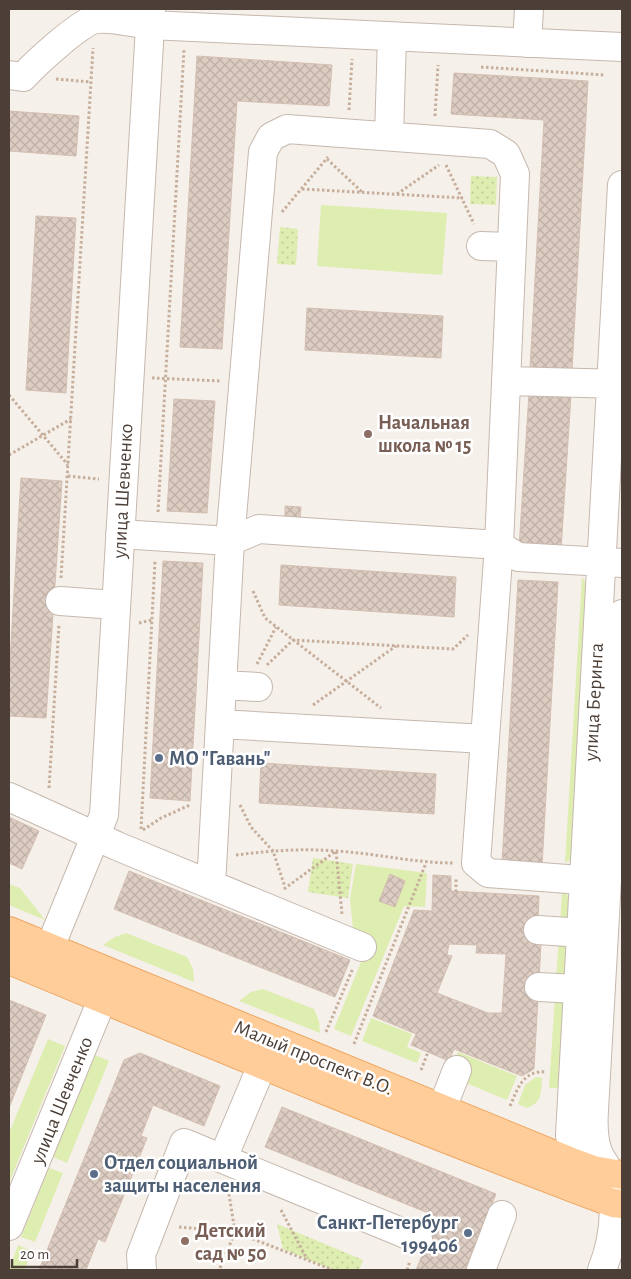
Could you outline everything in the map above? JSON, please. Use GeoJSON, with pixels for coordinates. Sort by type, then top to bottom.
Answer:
{"type":"FeatureCollection","features":[{"type":"Feature","properties":{"kind":"main road","name":"Малый проспект В.О."},"geometry":{"type":"LineString","coordinates":[[9,931],[273,1040],[437,1121],[618,1204]]}},
{"type":"Feature","properties":{"kind":"main road","name":"Малый проспект В.О."},"geometry":{"type":"LineString","coordinates":[[9,960],[262,1065],[437,1121],[616,1175]]}},
{"type":"Feature","properties":{"kind":"street"},"geometry":{"type":"LineString","coordinates":[[527,43],[529,9]]}},
{"type":"Feature","properties":{"kind":"street"},"geometry":{"type":"LineString","coordinates":[[9,75],[23,77],[77,30],[95,19],[150,17],[185,26],[622,47]]}},
{"type":"Feature","properties":{"kind":"street","name":"улица Шевченко"},"geometry":{"type":"LineString","coordinates":[[50,947],[104,815],[150,17]]}},
{"type":"Feature","properties":{"kind":"street"},"geometry":{"type":"LineString","coordinates":[[389,136],[392,37]]}},
{"type":"Feature","properties":{"kind":"street"},"geometry":{"type":"LineString","coordinates":[[211,885],[212,858],[227,795],[220,724],[241,686],[230,541],[263,152],[271,137],[287,129],[490,144],[506,154],[515,174],[499,545],[476,863],[488,873],[596,881]]}},
{"type":"Feature","properties":{"kind":"street","name":"улица Беринга"},"geometry":{"type":"LineString","coordinates":[[602,1270],[614,1230],[618,1204],[616,1175],[598,1153],[593,1134],[590,990],[612,562],[622,185]]}},
{"type":"Feature","properties":{"kind":"street"},"geometry":{"type":"LineString","coordinates":[[481,246],[512,247]]}},
{"type":"Feature","properties":{"kind":"street"},"geometry":{"type":"LineString","coordinates":[[507,381],[617,383]]}},
{"type":"Feature","properties":{"kind":"street"},"geometry":{"type":"LineString","coordinates":[[120,534],[230,541],[259,529],[499,545],[518,557],[612,562]]}},
{"type":"Feature","properties":{"kind":"street"},"geometry":{"type":"LineString","coordinates":[[60,601],[116,605]]}},
{"type":"Feature","properties":{"kind":"street","name":"улица Беринга"},"geometry":{"type":"LineString","coordinates":[[596,881],[622,614]]}},
{"type":"Feature","properties":{"kind":"street"},"geometry":{"type":"LineString","coordinates":[[220,724],[485,739]]}},
{"type":"Feature","properties":{"kind":"street"},"geometry":{"type":"LineString","coordinates":[[9,797],[211,885],[280,899],[353,943]]}},
{"type":"Feature","properties":{"kind":"street"},"geometry":{"type":"LineString","coordinates":[[538,930],[592,947]]}},
{"type":"Feature","properties":{"kind":"street","name":"улица Шевченко"},"geometry":{"type":"LineString","coordinates":[[9,1226],[113,974]]}},
{"type":"Feature","properties":{"kind":"street"},"geometry":{"type":"LineString","coordinates":[[539,987],[590,990]]}},
{"type":"Feature","properties":{"kind":"street","name":"улица Беринга"},"geometry":{"type":"LineString","coordinates":[[574,1163],[570,1135],[590,990]]}},
{"type":"Feature","properties":{"kind":"street"},"geometry":{"type":"LineString","coordinates":[[223,1158],[273,1040]]}},
{"type":"Feature","properties":{"kind":"street"},"geometry":{"type":"LineString","coordinates":[[437,1121],[458,1070]]}},
{"type":"Feature","properties":{"kind":"street"},"geometry":{"type":"LineString","coordinates":[[142,1270],[141,1254],[184,1143],[418,1239]]}},
{"type":"Feature","properties":{"kind":"street"},"geometry":{"type":"LineString","coordinates":[[574,1163],[618,1204]]}},
{"type":"Feature","properties":{"kind":"street"},"geometry":{"type":"LineString","coordinates":[[481,1270],[502,1215]]}},
{"type":"Feature","properties":{"kind":"path"},"geometry":{"type":"LineString","coordinates":[[47,814],[95,19]]}},
{"type":"Feature","properties":{"kind":"path"},"geometry":{"type":"LineString","coordinates":[[185,26],[141,831],[161,818],[227,795],[251,827],[273,851],[280,899]]}},
{"type":"Feature","properties":{"kind":"path"},"geometry":{"type":"LineString","coordinates":[[278,217],[348,134],[352,59]]}},
{"type":"Feature","properties":{"kind":"path"},"geometry":{"type":"LineString","coordinates":[[433,140],[438,65]]}},
{"type":"Feature","properties":{"kind":"path"},"geometry":{"type":"LineString","coordinates":[[327,158],[362,192]]}},
{"type":"Feature","properties":{"kind":"path"},"geometry":{"type":"LineString","coordinates":[[396,194],[444,162],[471,215],[481,246]]}},
{"type":"Feature","properties":{"kind":"path"},"geometry":{"type":"LineString","coordinates":[[302,189],[462,198]]}},
{"type":"Feature","properties":{"kind":"path"},"geometry":{"type":"LineString","coordinates":[[129,377],[242,382]]}},
{"type":"Feature","properties":{"kind":"path"},"geometry":{"type":"LineString","coordinates":[[9,395],[68,466]]}},
{"type":"Feature","properties":{"kind":"path"},"geometry":{"type":"LineString","coordinates":[[9,455],[71,419]]}},
{"type":"Feature","properties":{"kind":"path"},"geometry":{"type":"LineString","coordinates":[[68,476],[123,480]]}},
{"type":"Feature","properties":{"kind":"path"},"geometry":{"type":"LineString","coordinates":[[249,584],[265,618],[384,711]]}},
{"type":"Feature","properties":{"kind":"path"},"geometry":{"type":"LineString","coordinates":[[293,640],[453,648],[494,611]]}},
{"type":"Feature","properties":{"kind":"path"},"geometry":{"type":"LineString","coordinates":[[241,686],[276,627]]}},
{"type":"Feature","properties":{"kind":"path"},"geometry":{"type":"LineString","coordinates":[[281,728],[396,645]]}},
{"type":"Feature","properties":{"kind":"path"},"geometry":{"type":"LineString","coordinates":[[422,647],[422,653]]}},
{"type":"Feature","properties":{"kind":"path"},"geometry":{"type":"LineString","coordinates":[[212,858],[273,851],[336,850],[426,863],[476,863]]}},
{"type":"Feature","properties":{"kind":"path"},"geometry":{"type":"LineString","coordinates":[[280,899],[336,850]]}},
{"type":"Feature","properties":{"kind":"path"},"geometry":{"type":"LineString","coordinates":[[326,1032],[353,943],[336,850]]}},
{"type":"Feature","properties":{"kind":"path"},"geometry":{"type":"LineString","coordinates":[[354,1044],[426,863]]}},
{"type":"Feature","properties":{"kind":"path"},"geometry":{"type":"LineString","coordinates":[[421,1070],[428,1052]]}},
{"type":"Feature","properties":{"kind":"path"},"geometry":{"type":"LineString","coordinates":[[510,1106],[520,1082],[538,1072],[546,1072]]}},
{"type":"Feature","properties":{"kind":"path"},"geometry":{"type":"LineString","coordinates":[[220,1268],[236,1232],[223,1158]]}},
{"type":"Feature","properties":{"kind":"path"},"geometry":{"type":"LineString","coordinates":[[280,1208],[307,1259]]}},
{"type":"Feature","properties":{"kind":"path"},"geometry":{"type":"LineString","coordinates":[[151,1227],[236,1232],[333,1270]]}},
{"type":"Feature","properties":{"kind":"green space"},"geometry":{"type":"Polygon","coordinates":[[[471,176],[497,177],[496,205],[470,204],[471,176]]]}},
{"type":"Feature","properties":{"kind":"green space"},"geometry":{"type":"Polygon","coordinates":[[[321,205],[447,213],[442,275],[317,266],[321,205]]]}},
{"type":"Feature","properties":{"kind":"green space"},"geometry":{"type":"Polygon","coordinates":[[[280,227],[298,229],[296,265],[277,264],[280,227]]]}},
{"type":"Feature","properties":{"kind":"green space"},"geometry":{"type":"Polygon","coordinates":[[[582,577],[587,585],[572,859],[565,863],[582,577]]]}},
{"type":"Feature","properties":{"kind":"green space"},"geometry":{"type":"Polygon","coordinates":[[[313,858],[353,864],[348,898],[308,892],[313,858]]]}},
{"type":"Feature","properties":{"kind":"green space"},"geometry":{"type":"Polygon","coordinates":[[[356,864],[427,873],[425,907],[404,906],[351,1036],[334,1029],[371,937],[353,929],[350,899],[356,864]]]}},
{"type":"Feature","properties":{"kind":"green space"},"geometry":{"type":"Polygon","coordinates":[[[9,884],[20,888],[45,920],[9,905],[9,884]]]}},
{"type":"Feature","properties":{"kind":"green space"},"geometry":{"type":"Polygon","coordinates":[[[562,892],[571,897],[572,917],[560,925],[562,892]]]}},
{"type":"Feature","properties":{"kind":"green space"},"geometry":{"type":"Polygon","coordinates":[[[126,933],[187,957],[193,969],[194,982],[103,945],[115,937],[126,933]]]}},
{"type":"Feature","properties":{"kind":"green space"},"geometry":{"type":"Polygon","coordinates":[[[559,938],[568,942],[567,977],[556,979],[559,938]]]}},
{"type":"Feature","properties":{"kind":"green space"},"geometry":{"type":"Polygon","coordinates":[[[263,989],[314,1009],[319,1021],[320,1033],[239,1001],[251,992],[263,989]]]}},
{"type":"Feature","properties":{"kind":"green space"},"geometry":{"type":"Polygon","coordinates":[[[555,997],[565,1000],[562,1088],[549,1088],[555,997]]]}},
{"type":"Feature","properties":{"kind":"green space"},"geometry":{"type":"Polygon","coordinates":[[[371,1018],[412,1034],[407,1047],[421,1053],[417,1063],[362,1041],[371,1018]]]}},
{"type":"Feature","properties":{"kind":"green space"},"geometry":{"type":"Polygon","coordinates":[[[48,1039],[65,1046],[9,1183],[9,1133],[48,1039]]]}},
{"type":"Feature","properties":{"kind":"green space"},"geometry":{"type":"Polygon","coordinates":[[[458,1052],[517,1076],[507,1100],[461,1081],[454,1060],[458,1052]]]}},
{"type":"Feature","properties":{"kind":"green space"},"geometry":{"type":"Polygon","coordinates":[[[95,1055],[109,1061],[67,1163],[53,1157],[95,1055]]]}},
{"type":"Feature","properties":{"kind":"green space"},"geometry":{"type":"Polygon","coordinates":[[[536,1077],[542,1078],[541,1092],[536,1103],[527,1108],[518,1104],[525,1085],[536,1077]]]}},
{"type":"Feature","properties":{"kind":"green space"},"geometry":{"type":"Polygon","coordinates":[[[49,1168],[63,1173],[35,1242],[21,1237],[49,1168]]]}},
{"type":"Feature","properties":{"kind":"green space"},"geometry":{"type":"Polygon","coordinates":[[[277,1224],[363,1260],[359,1270],[333,1270],[283,1249],[277,1224]]]}},
{"type":"Feature","properties":{"kind":"green space"},"geometry":{"type":"Polygon","coordinates":[[[18,1245],[32,1251],[24,1270],[9,1270],[18,1245]]]}},
{"type":"Feature","properties":{"kind":"building"},"geometry":{"type":"Polygon","coordinates":[[[197,56],[332,65],[329,106],[237,101],[222,349],[180,347],[197,56]]]}},
{"type":"Feature","properties":{"kind":"building"},"geometry":{"type":"Polygon","coordinates":[[[454,73],[588,81],[572,370],[530,368],[544,120],[451,114],[454,73]]]}},
{"type":"Feature","properties":{"kind":"building"},"geometry":{"type":"Polygon","coordinates":[[[9,111],[79,116],[76,156],[9,151],[9,111]]]}},
{"type":"Feature","properties":{"kind":"building"},"geometry":{"type":"Polygon","coordinates":[[[36,216],[76,218],[66,393],[26,390],[36,216]]]}},
{"type":"Feature","properties":{"kind":"building"},"geometry":{"type":"Polygon","coordinates":[[[307,308],[443,316],[441,358],[305,350],[307,308]]]}},
{"type":"Feature","properties":{"kind":"building"},"geometry":{"type":"Polygon","coordinates":[[[529,393],[571,395],[561,550],[519,548],[529,393]]]}},
{"type":"Feature","properties":{"kind":"building"},"geometry":{"type":"Polygon","coordinates":[[[174,399],[215,401],[207,513],[167,511],[174,399]]]}},
{"type":"Feature","properties":{"kind":"building"},"geometry":{"type":"Polygon","coordinates":[[[21,478],[62,481],[46,718],[9,716],[9,676],[21,478]]]}},
{"type":"Feature","properties":{"kind":"building"},"geometry":{"type":"Polygon","coordinates":[[[285,506],[301,507],[300,519],[285,519],[285,506]]]}},
{"type":"Feature","properties":{"kind":"building"},"geometry":{"type":"Polygon","coordinates":[[[163,561],[203,563],[190,801],[150,798],[163,561]]]}},
{"type":"Feature","properties":{"kind":"building"},"geometry":{"type":"Polygon","coordinates":[[[281,565],[456,577],[454,617],[279,605],[281,565]]]}},
{"type":"Feature","properties":{"kind":"building"},"geometry":{"type":"Polygon","coordinates":[[[518,580],[558,582],[542,866],[502,864],[518,580]]]}},
{"type":"Feature","properties":{"kind":"building"},"geometry":{"type":"Polygon","coordinates":[[[261,763],[436,774],[434,814],[259,803],[261,763]]]}},
{"type":"Feature","properties":{"kind":"building"},"geometry":{"type":"Polygon","coordinates":[[[9,817],[39,831],[22,869],[9,863],[9,817]]]}},
{"type":"Feature","properties":{"kind":"building"},"geometry":{"type":"Polygon","coordinates":[[[129,871],[350,960],[335,997],[114,909],[129,871]]]}},
{"type":"Feature","properties":{"kind":"building"},"geometry":{"type":"Polygon","coordinates":[[[390,874],[405,881],[395,907],[379,901],[390,874]]]}},
{"type":"Feature","properties":{"kind":"building"},"geometry":{"type":"Polygon","coordinates":[[[433,875],[451,876],[451,891],[539,896],[537,944],[541,944],[534,1069],[522,1076],[454,1049],[449,1061],[411,1045],[416,1034],[373,1016],[414,910],[432,911],[433,875]],[[449,944],[447,955],[452,956],[437,993],[488,1013],[502,1013],[506,954],[476,953],[477,945],[449,944]]]}},
{"type":"Feature","properties":{"kind":"building"},"geometry":{"type":"Polygon","coordinates":[[[9,1000],[46,1015],[9,1108],[9,1000]]]}},
{"type":"Feature","properties":{"kind":"building"},"geometry":{"type":"Polygon","coordinates":[[[140,1053],[220,1086],[204,1126],[153,1105],[141,1136],[147,1138],[129,1183],[122,1180],[119,1188],[126,1190],[105,1242],[98,1239],[86,1270],[39,1270],[124,1060],[140,1053]]]}},
{"type":"Feature","properties":{"kind":"building"},"geometry":{"type":"Polygon","coordinates":[[[282,1107],[496,1194],[465,1270],[416,1270],[438,1217],[265,1147],[282,1107]]]}},
{"type":"Feature","properties":{"kind":"place","name":"Начальная школа № 15"},"geometry":{"type":"Point","coordinates":[368,434]}},
{"type":"Feature","properties":{"kind":"place","name":"МО \"Гавань\""},"geometry":{"type":"Point","coordinates":[159,758]}},
{"type":"Feature","properties":{"kind":"place","name":"Отдел социальной защиты населения"},"geometry":{"type":"Point","coordinates":[94,1174]}},
{"type":"Feature","properties":{"kind":"place","name":"Санкт-Петербург 199406"},"geometry":{"type":"Point","coordinates":[468,1233]}},
{"type":"Feature","properties":{"kind":"place","name":"Детский сад № 50"},"geometry":{"type":"Point","coordinates":[185,1241]}}]}
